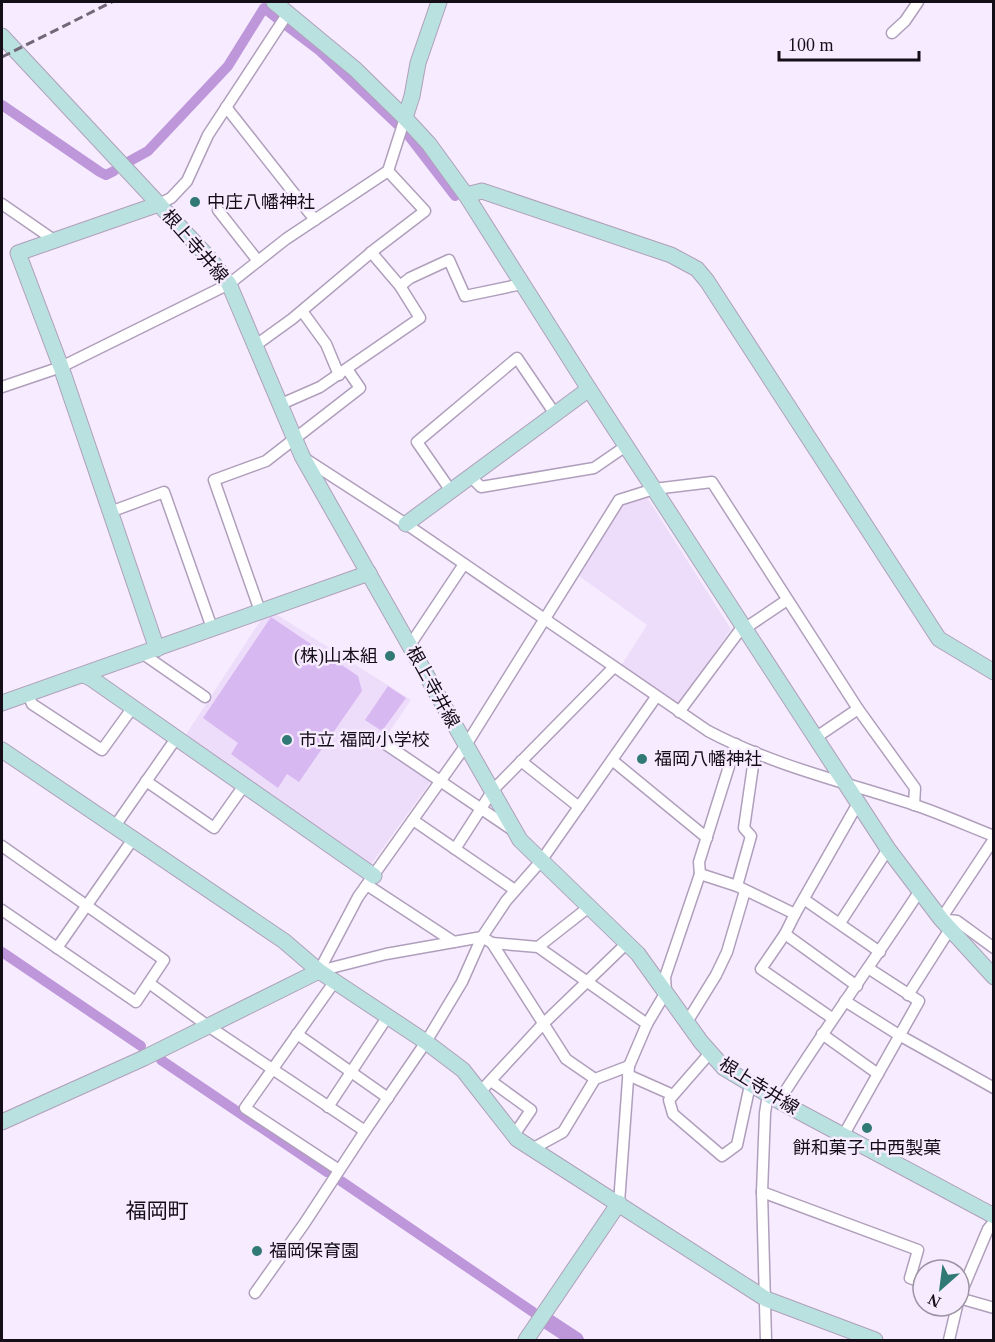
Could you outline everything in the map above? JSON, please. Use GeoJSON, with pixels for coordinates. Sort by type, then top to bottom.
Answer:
{"type":"FeatureCollection","features":[{"type":"Feature","properties":{"kind":"street"},"geometry":{"type":"LineString","coordinates":[[274,2],[355,69],[429,144],[466,195],[857,805],[920,892],[993,977]]}},
{"type":"Feature","properties":{"kind":"street"},"geometry":{"type":"LineString","coordinates":[[2,387],[61,367],[229,284],[315,220],[388,171],[412,96],[418,63],[439,2]]}},
{"type":"Feature","properties":{"kind":"street"},"geometry":{"type":"LineString","coordinates":[[892,33],[905,21],[918,2]]}},
{"type":"Feature","properties":{"kind":"street"},"geometry":{"type":"LineString","coordinates":[[205,697],[150,651],[110,512],[61,367],[18,253],[171,198],[187,180],[208,135],[288,13]]}},
{"type":"Feature","properties":{"kind":"street","name":"根上寺井線"},"geometry":{"type":"LineString","coordinates":[[2,36],[159,204],[221,272],[229,284],[293,439],[520,840],[638,954],[710,1053],[724,1068],[773,1098],[993,1216]]}},
{"type":"Feature","properties":{"kind":"street"},"geometry":{"type":"LineString","coordinates":[[226,107],[315,220]]}},
{"type":"Feature","properties":{"kind":"street"},"geometry":{"type":"LineString","coordinates":[[256,345],[302,311],[371,252],[425,211],[388,171]]}},
{"type":"Feature","properties":{"kind":"street"},"geometry":{"type":"LineString","coordinates":[[466,195],[482,191],[671,255],[697,269],[806,431],[939,639],[993,672]]}},
{"type":"Feature","properties":{"kind":"street"},"geometry":{"type":"LineString","coordinates":[[2,204],[54,240]]}},
{"type":"Feature","properties":{"kind":"street"},"geometry":{"type":"LineString","coordinates":[[218,210],[258,261]]}},
{"type":"Feature","properties":{"kind":"street"},"geometry":{"type":"LineString","coordinates":[[279,405],[320,387],[420,318],[399,286],[371,252]]}},
{"type":"Feature","properties":{"kind":"street"},"geometry":{"type":"LineString","coordinates":[[399,286],[410,278],[449,260],[465,296],[522,284]]}},
{"type":"Feature","properties":{"kind":"street"},"geometry":{"type":"LineString","coordinates":[[260,611],[214,480],[266,461],[360,388],[343,372],[302,311]]}},
{"type":"Feature","properties":{"kind":"street"},"geometry":{"type":"LineString","coordinates":[[451,491],[417,442],[517,358],[555,414]]}},
{"type":"Feature","properties":{"kind":"street"},"geometry":{"type":"LineString","coordinates":[[406,524],[589,389]]}},
{"type":"Feature","properties":{"kind":"street"},"geometry":{"type":"LineString","coordinates":[[471,477],[481,487],[594,468],[626,446]]}},
{"type":"Feature","properties":{"kind":"street"},"geometry":{"type":"LineString","coordinates":[[302,456],[406,524],[708,731],[755,752],[844,784],[914,805],[993,838],[908,995]]}},
{"type":"Feature","properties":{"kind":"street"},"geometry":{"type":"LineString","coordinates":[[319,971],[358,897],[466,746],[620,500],[654,489],[712,482],[858,709],[915,788],[914,805]]}},
{"type":"Feature","properties":{"kind":"street"},"geometry":{"type":"LineString","coordinates":[[110,512],[164,492],[212,628]]}},
{"type":"Feature","properties":{"kind":"street"},"geometry":{"type":"LineString","coordinates":[[410,645],[464,564]]}},
{"type":"Feature","properties":{"kind":"street"},"geometry":{"type":"LineString","coordinates":[[2,703],[369,573]]}},
{"type":"Feature","properties":{"kind":"street"},"geometry":{"type":"LineString","coordinates":[[679,712],[743,626],[750,625],[787,600]]}},
{"type":"Feature","properties":{"kind":"street"},"geometry":{"type":"LineString","coordinates":[[455,849],[493,790],[614,667]]}},
{"type":"Feature","properties":{"kind":"street"},"geometry":{"type":"LineString","coordinates":[[84,675],[92,678],[245,784],[454,942]]}},
{"type":"Feature","properties":{"kind":"street"},"geometry":{"type":"LineString","coordinates":[[28,694],[32,704],[102,750],[133,707]]}},
{"type":"Feature","properties":{"kind":"street"},"geometry":{"type":"LineString","coordinates":[[255,1293],[426,1042],[515,891],[540,861],[656,697]]}},
{"type":"Feature","properties":{"kind":"street"},"geometry":{"type":"LineString","coordinates":[[814,738],[858,709]]}},
{"type":"Feature","properties":{"kind":"street"},"geometry":{"type":"LineString","coordinates":[[115,826],[177,737]]}},
{"type":"Feature","properties":{"kind":"street"},"geometry":{"type":"LineString","coordinates":[[526,1341],[619,1203],[629,1070],[647,1024],[666,992],[665,977],[700,874],[699,862],[736,744]]}},
{"type":"Feature","properties":{"kind":"street"},"geometry":{"type":"LineString","coordinates":[[387,745],[517,833]]}},
{"type":"Feature","properties":{"kind":"street"},"geometry":{"type":"LineString","coordinates":[[687,1022],[716,975],[727,952],[751,836],[744,828],[755,752]]}},
{"type":"Feature","properties":{"kind":"street"},"geometry":{"type":"LineString","coordinates":[[4,757],[115,826],[284,941],[319,971],[426,1042],[485,1087],[531,1110],[514,1135]]}},
{"type":"Feature","properties":{"kind":"street"},"geometry":{"type":"LineString","coordinates":[[612,760],[707,838]]}},
{"type":"Feature","properties":{"kind":"street"},"geometry":{"type":"LineString","coordinates":[[521,761],[579,807]]}},
{"type":"Feature","properties":{"kind":"street"},"geometry":{"type":"LineString","coordinates":[[146,781],[214,828],[245,784]]}},
{"type":"Feature","properties":{"kind":"street"},"geometry":{"type":"LineString","coordinates":[[832,1018],[761,969],[805,900],[857,805]]}},
{"type":"Feature","properties":{"kind":"street"},"geometry":{"type":"LineString","coordinates":[[413,820],[515,891]]}},
{"type":"Feature","properties":{"kind":"street"},"geometry":{"type":"LineString","coordinates":[[57,948],[133,839]]}},
{"type":"Feature","properties":{"kind":"street"},"geometry":{"type":"LineString","coordinates":[[2,846],[164,960],[136,1002],[2,910]]}},
{"type":"Feature","properties":{"kind":"street"},"geometry":{"type":"LineString","coordinates":[[840,923],[888,849]]}},
{"type":"Feature","properties":{"kind":"street"},"geometry":{"type":"LineString","coordinates":[[700,874],[741,888],[795,914]]}},
{"type":"Feature","properties":{"kind":"street"},"geometry":{"type":"LineString","coordinates":[[766,1341],[762,1192],[765,1113],[773,1098],[857,986],[920,892]]}},
{"type":"Feature","properties":{"kind":"street"},"geometry":{"type":"LineString","coordinates":[[805,900],[880,952]]}},
{"type":"Feature","properties":{"kind":"street"},"geometry":{"type":"LineString","coordinates":[[538,947],[589,907]]}},
{"type":"Feature","properties":{"kind":"street"},"geometry":{"type":"LineString","coordinates":[[946,924],[957,921],[993,948]]}},
{"type":"Feature","properties":{"kind":"street"},"geometry":{"type":"LineString","coordinates":[[785,934],[857,986]]}},
{"type":"Feature","properties":{"kind":"street"},"geometry":{"type":"LineString","coordinates":[[487,940],[566,1059],[595,1079]]}},
{"type":"Feature","properties":{"kind":"street"},"geometry":{"type":"LineString","coordinates":[[2,1122],[144,1058],[319,971],[386,954],[454,942],[487,940],[538,947],[647,1024]]}},
{"type":"Feature","properties":{"kind":"street"},"geometry":{"type":"LineString","coordinates":[[485,1087],[542,1025],[627,943]]}},
{"type":"Feature","properties":{"kind":"street"},"geometry":{"type":"LineString","coordinates":[[843,1136],[919,1001],[868,968]]}},
{"type":"Feature","properties":{"kind":"street"},"geometry":{"type":"LineString","coordinates":[[335,981],[244,1108],[339,1170]]}},
{"type":"Feature","properties":{"kind":"street"},"geometry":{"type":"LineString","coordinates":[[149,983],[208,1026],[365,1131]]}},
{"type":"Feature","properties":{"kind":"street"},"geometry":{"type":"LineString","coordinates":[[845,1000],[899,1035],[993,1088]]}},
{"type":"Feature","properties":{"kind":"street"},"geometry":{"type":"LineString","coordinates":[[328,1107],[388,1017]]}},
{"type":"Feature","properties":{"kind":"street"},"geometry":{"type":"LineString","coordinates":[[297,1034],[388,1098]]}},
{"type":"Feature","properties":{"kind":"street"},"geometry":{"type":"LineString","coordinates":[[822,1034],[878,1074]]}},
{"type":"Feature","properties":{"kind":"street"},"geometry":{"type":"LineString","coordinates":[[710,1053],[669,1100],[673,1114],[722,1156],[738,1144],[750,1085]]}},
{"type":"Feature","properties":{"kind":"street"},"geometry":{"type":"LineString","coordinates":[[532,1149],[563,1132],[595,1079],[629,1070],[673,1095]]}},
{"type":"Feature","properties":{"kind":"street"},"geometry":{"type":"LineString","coordinates":[[485,1087],[514,1135],[532,1149],[766,1299],[875,1341]]}},
{"type":"Feature","properties":{"kind":"street"},"geometry":{"type":"LineString","coordinates":[[762,1192],[918,1250],[916,1258]]}},
{"type":"Feature","properties":{"kind":"street"},"geometry":{"type":"LineString","coordinates":[[971,1269],[993,1222]]}},
{"type":"Feature","properties":{"kind":"street"},"geometry":{"type":"LineString","coordinates":[[971,1302],[993,1308]]}},
{"type":"Feature","properties":{"kind":"street"},"geometry":{"type":"LineString","coordinates":[[949,1341],[954,1318]]}},
{"type":"Feature","properties":{"kind":"shaded area"},"geometry":{"type":"Polygon","coordinates":[[[646,496],[731,629],[679,705],[621,666],[647,625],[579,576],[622,504],[646,496]]]}},
{"type":"Feature","properties":{"kind":"shaded area","name":"市立 福岡小学校"},"geometry":{"type":"Polygon","coordinates":[[[268,609],[411,700],[381,744],[432,780],[370,866],[185,736],[268,609]]]}},
{"type":"Feature","properties":{"kind":"shaded area"},"geometry":{"type":"Polygon","coordinates":[[[271,617],[358,676],[362,691],[299,782],[287,774],[278,788],[231,754],[238,743],[203,718],[271,617]]]}},
{"type":"Feature","properties":{"kind":"shaded area"},"geometry":{"type":"Polygon","coordinates":[[[388,686],[406,698],[382,731],[365,720],[388,686]]]}},
{"type":"Feature","properties":{"kind":"waterway"},"geometry":{"type":"LineString","coordinates":[[128,162],[148,151],[228,66],[264,8],[278,19]]}},
{"type":"Feature","properties":{"kind":"waterway"},"geometry":{"type":"LineString","coordinates":[[287,26],[320,51],[397,124]]}},
{"type":"Feature","properties":{"kind":"waterway"},"geometry":{"type":"LineString","coordinates":[[2,105],[100,172],[106,175],[114,171]]}},
{"type":"Feature","properties":{"kind":"waterway"},"geometry":{"type":"LineString","coordinates":[[408,135],[455,196]]}},
{"type":"Feature","properties":{"kind":"waterway"},"geometry":{"type":"LineString","coordinates":[[2,952],[141,1046]]}},
{"type":"Feature","properties":{"kind":"waterway"},"geometry":{"type":"LineString","coordinates":[[161,1060],[327,1172]]}},
{"type":"Feature","properties":{"kind":"waterway"},"geometry":{"type":"LineString","coordinates":[[341,1181],[533,1312]]}},
{"type":"Feature","properties":{"kind":"waterway"},"geometry":{"type":"LineString","coordinates":[[547,1321],[576,1340]]}},
{"type":"Feature","properties":{"kind":"railway"},"geometry":{"type":"LineString","coordinates":[[2,57],[112,2]]}},
{"type":"Feature","properties":{"kind":"place","name":"中庄八幡神社"},"geometry":{"type":"Point","coordinates":[195,202]}},
{"type":"Feature","properties":{"kind":"place","name":"(株)山本組"},"geometry":{"type":"Point","coordinates":[390,656]}},
{"type":"Feature","properties":{"kind":"place","name":"市立 福岡小学校"},"geometry":{"type":"Point","coordinates":[287,740]}},
{"type":"Feature","properties":{"kind":"place","name":"福岡八幡神社"},"geometry":{"type":"Point","coordinates":[642,759]}},
{"type":"Feature","properties":{"kind":"place","name":"餅和菓子 中西製菓"},"geometry":{"type":"Point","coordinates":[867,1128]}},
{"type":"Feature","properties":{"kind":"place","name":"福岡保育園"},"geometry":{"type":"Point","coordinates":[257,1251]}},
{"type":"Feature","properties":{"kind":"district","name":"福岡町"},"geometry":{"type":"Point","coordinates":[157,1211]}}]}
